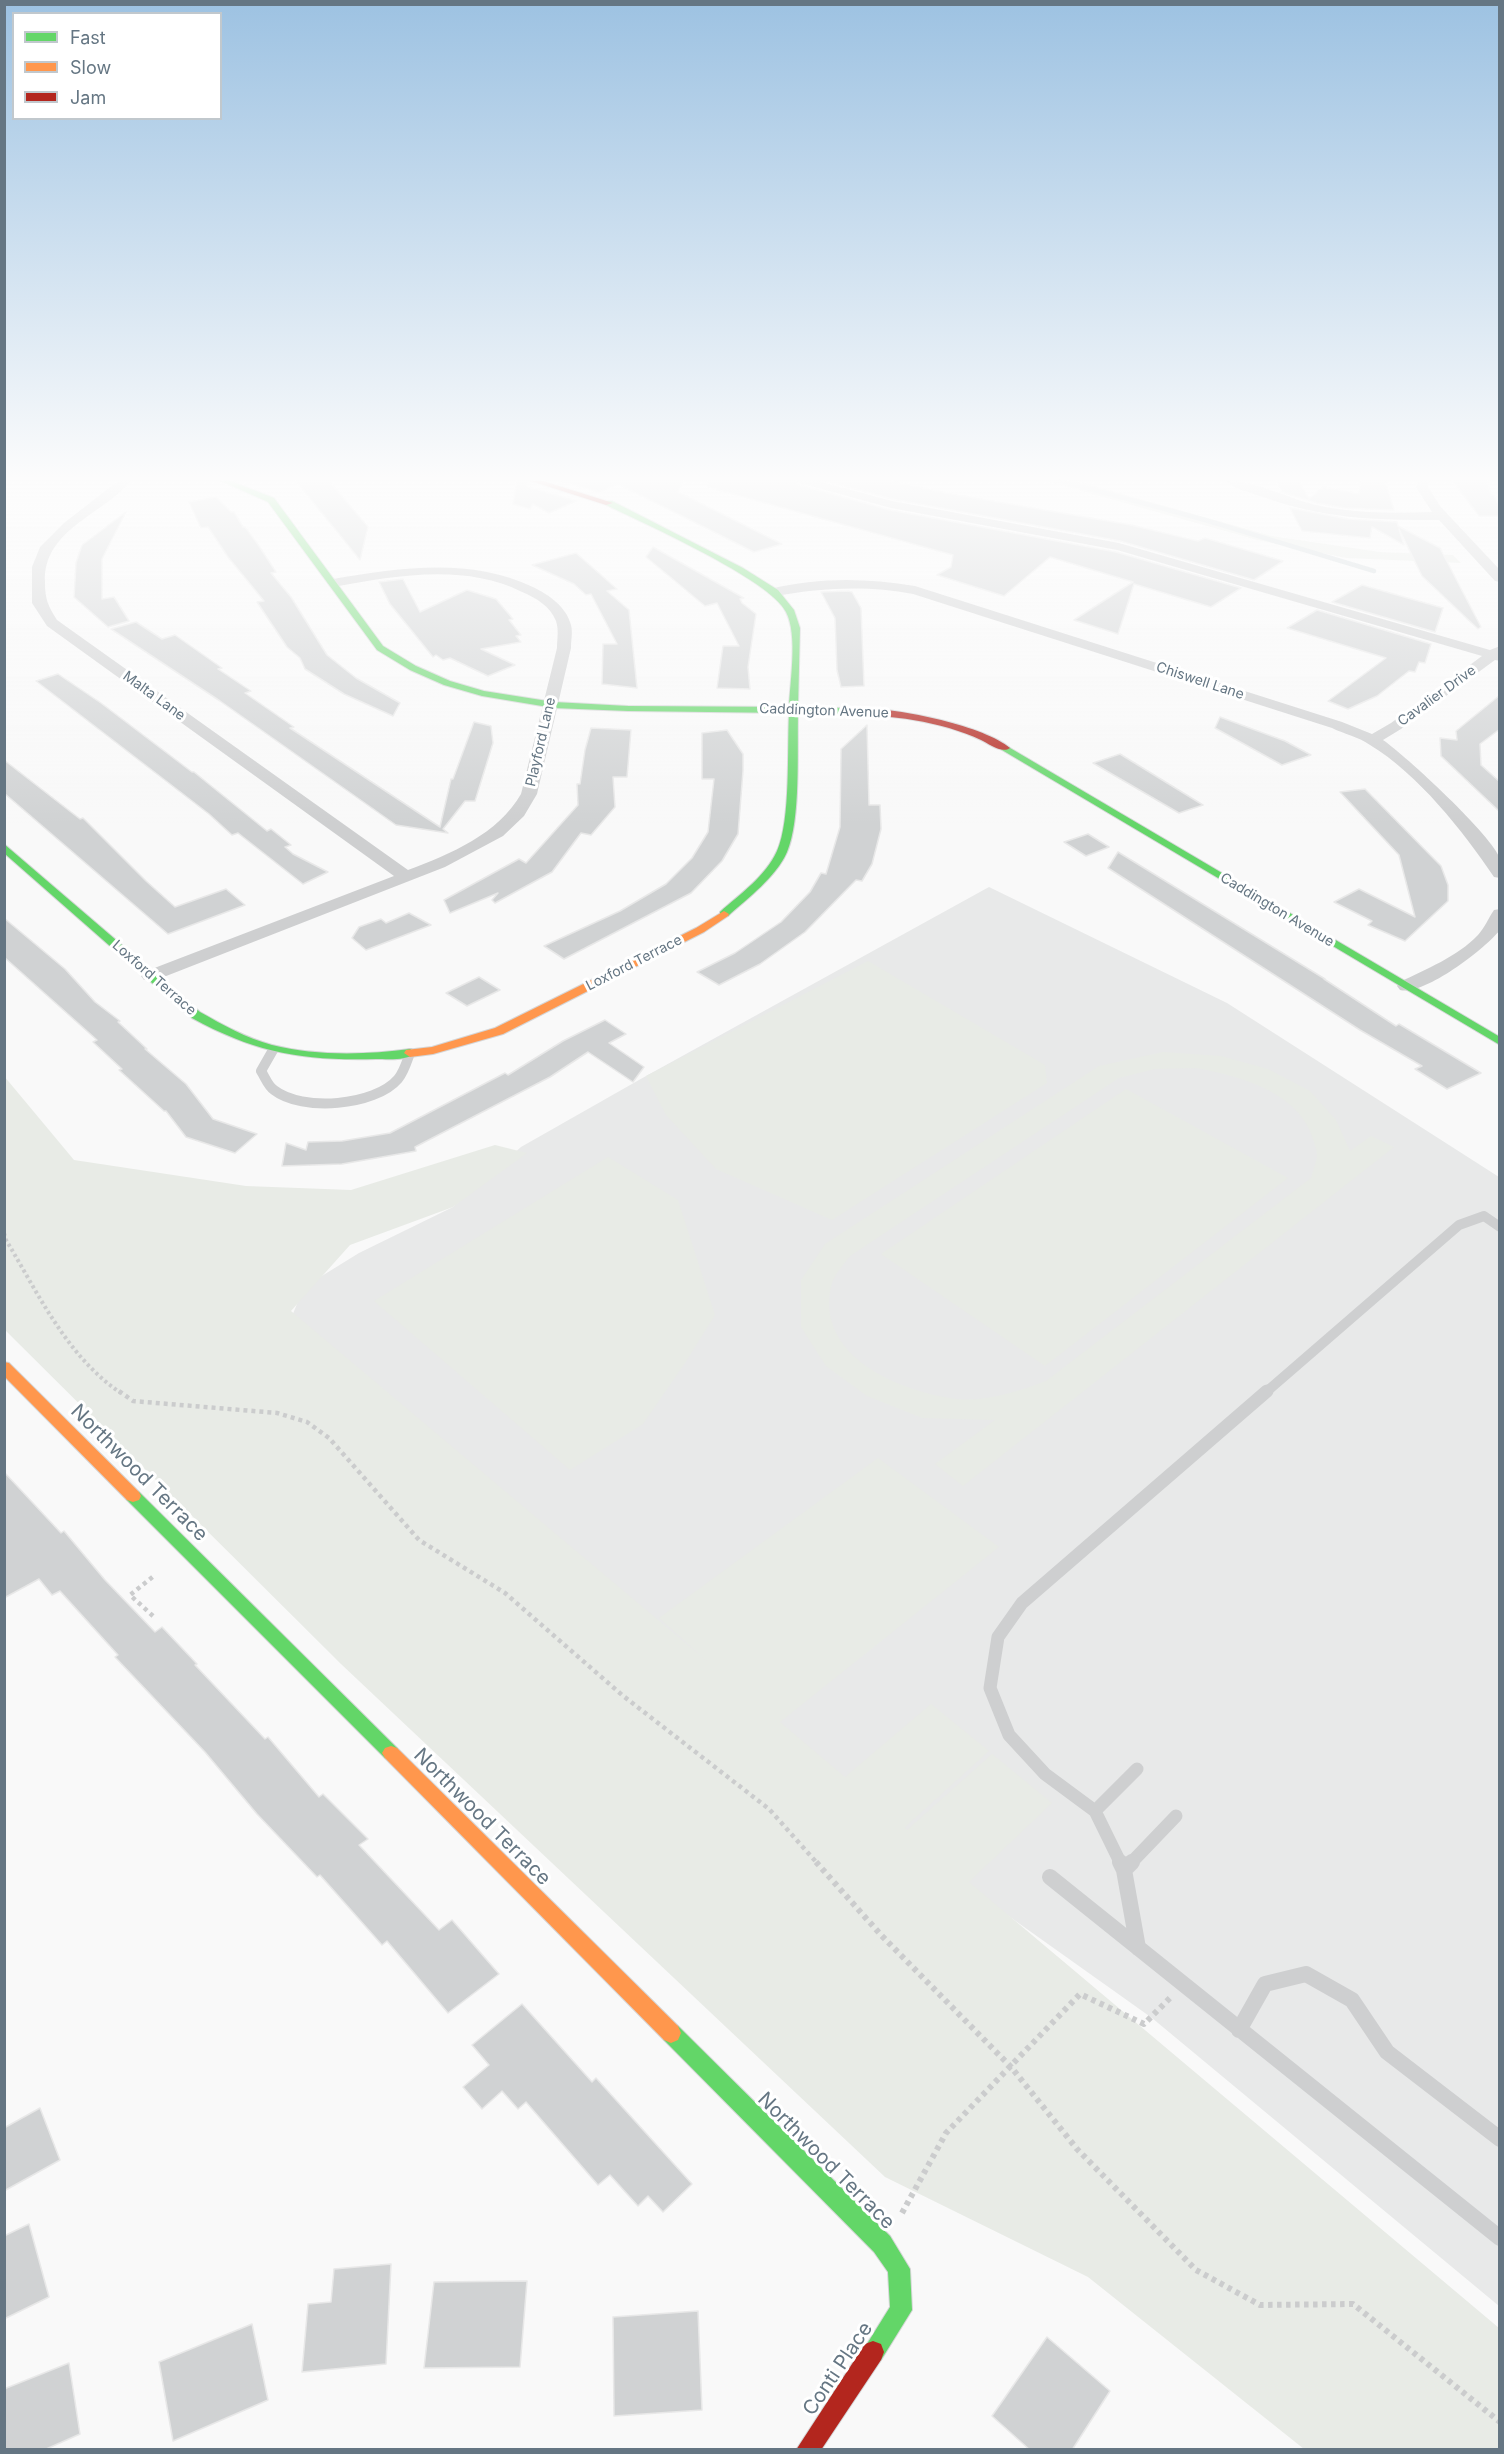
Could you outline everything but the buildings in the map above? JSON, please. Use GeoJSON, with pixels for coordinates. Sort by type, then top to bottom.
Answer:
{"type":"FeatureCollection","features":[{"type":"Feature","properties":{"kind":"street","name":"Malta Lane"},"geometry":{"type":"LineString","coordinates":[[39,596],[39,603],[52,623],[406,877]]}},
{"type":"Feature","properties":{"kind":"street","name":"Caddington Avenue"},"geometry":{"type":"LineString","coordinates":[[342,596],[380,648],[403,666],[470,693],[550,705],[887,712],[970,731],[1010,751],[1500,1042]]}},
{"type":"Feature","properties":{"kind":"street","name":"Playford Lane"},"geometry":{"type":"LineString","coordinates":[[150,976],[439,864],[480,844],[497,833],[518,813],[529,794],[564,648],[565,628],[558,610],[540,596]]}},
{"type":"Feature","properties":{"kind":"street","name":"Loxford Terrace"},"geometry":{"type":"LineString","coordinates":[[4,847],[196,1015],[228,1035],[273,1050],[306,1056],[392,1056],[433,1050],[499,1031],[700,930],[732,908],[759,884],[782,852],[790,823],[796,628],[790,610],[779,596]]}},
{"type":"Feature","properties":{"kind":"street","name":"Chiswell Lane"},"geometry":{"type":"LineString","coordinates":[[932,596],[1337,725],[1372,740],[1398,760],[1474,833],[1500,873]]}},
{"type":"Feature","properties":{"kind":"street"},"geometry":{"type":"LineString","coordinates":[[1290,596],[1497,654]]}},
{"type":"Feature","properties":{"kind":"street","name":"Cavalier Drive"},"geometry":{"type":"LineString","coordinates":[[1372,740],[1396,726],[1497,654]]}},
{"type":"Feature","properties":{"kind":"street"},"geometry":{"type":"LineString","coordinates":[[1406,986],[1466,955],[1495,927],[1500,914]]}},
{"type":"Feature","properties":{"kind":"street","name":"Northwood Terrace"},"geometry":{"type":"LineString","coordinates":[[4,1367],[882,2244],[899,2269],[901,2310]]}},
{"type":"Feature","properties":{"kind":"street","name":"Conti Place"},"geometry":{"type":"LineString","coordinates":[[807,2450],[901,2310]]}},
{"type":"Feature","properties":{"kind":"lane"},"geometry":{"type":"LineString","coordinates":[[273,1050],[261,1071],[275,1091],[293,1100],[324,1104],[367,1099],[398,1079],[410,1053]]}},
{"type":"Feature","properties":{"kind":"lane"},"geometry":{"type":"LineString","coordinates":[[1138,1948],[1124,1870],[1095,1811],[1046,1774],[1009,1735],[990,1688],[998,1637],[1022,1603],[1459,1225],[1484,1216],[1500,1227]]}},
{"type":"Feature","properties":{"kind":"lane"},"geometry":{"type":"LineString","coordinates":[[1095,1811],[1137,1769]]}},
{"type":"Feature","properties":{"kind":"lane"},"geometry":{"type":"LineString","coordinates":[[1124,1870],[1176,1816]]}},
{"type":"Feature","properties":{"kind":"lane"},"geometry":{"type":"LineString","coordinates":[[1050,1877],[1500,2238]]}},
{"type":"Feature","properties":{"kind":"lane"},"geometry":{"type":"LineString","coordinates":[[1239,2030],[1265,1984],[1306,1974],[1352,2000],[1388,2052],[1500,2139]]}},
{"type":"Feature","properties":{"kind":"path"},"geometry":{"type":"LineString","coordinates":[[4,1233],[6,1240],[75,1349],[115,1391],[133,1401],[277,1413],[307,1422],[329,1438],[419,1540],[505,1593],[622,1695],[769,1809],[881,1935],[1011,2067],[1077,2149],[1196,2270],[1260,2305],[1353,2304],[1500,2422]]}},
{"type":"Feature","properties":{"kind":"path"},"geometry":{"type":"LineString","coordinates":[[153,1616],[130,1595],[155,1575]]}},
{"type":"Feature","properties":{"kind":"path"},"geometry":{"type":"LineString","coordinates":[[882,2244],[896,2226],[946,2133],[1080,1994],[1144,2024],[1182,1984]]}},
{"type":"Feature","properties":{"kind":"shaded area"},"geometry":{"type":"Polygon","coordinates":[[[989,887],[1227,1003],[1499,1177],[1499,2306],[1152,2018],[965,1885],[290,1321],[304,1287],[359,1253],[453,1207],[521,1147],[989,887]]]}},
{"type":"Feature","properties":{"kind":"shaded area"},"geometry":{"type":"Polygon","coordinates":[[[868,961],[1045,1065],[1047,1083],[832,1220],[716,1169],[666,1115],[646,1076],[868,961]]]}},
{"type":"Feature","properties":{"kind":"shaded area"},"geometry":{"type":"Polygon","coordinates":[[[1163,1052],[1221,1056],[1268,1069],[1310,1091],[1336,1120],[1350,1151],[1371,1136],[1394,1147],[963,1486],[935,1464],[995,1420],[922,1418],[867,1396],[826,1366],[801,1327],[801,1280],[825,1244],[1099,1066],[1163,1052]],[[1196,1068],[1155,1069],[1119,1078],[850,1256],[832,1283],[829,1308],[835,1331],[847,1349],[865,1365],[887,1378],[910,1388],[957,1399],[991,1397],[1046,1381],[1311,1178],[1317,1159],[1316,1150],[1307,1125],[1296,1110],[1267,1089],[1231,1076],[1196,1068]]]}},
{"type":"Feature","properties":{"kind":"shaded area"},"geometry":{"type":"Polygon","coordinates":[[[4,1076],[74,1160],[246,1186],[351,1190],[495,1145],[527,1153],[453,1207],[350,1245],[291,1311],[708,1662],[659,1618],[878,1458],[999,1547],[780,1722],[845,1777],[931,1704],[989,1751],[905,1827],[907,1830],[992,1754],[1052,1803],[969,1882],[1499,2328],[1499,2449],[1304,2449],[1088,2277],[885,2177],[341,1664],[5,1330],[4,1076]]]}},
{"type":"Feature","properties":{"kind":"shaded area"},"geometry":{"type":"Polygon","coordinates":[[[1126,1089],[1288,1178],[1045,1366],[881,1254],[1126,1089]]]}},
{"type":"Feature","properties":{"kind":"shaded area"},"geometry":{"type":"Polygon","coordinates":[[[608,1157],[678,1200],[715,1315],[643,1424],[570,1470],[374,1301],[608,1157]]]}},
{"type":"Feature","properties":{"kind":"traffic: fast"},"geometry":{"type":"LineString","coordinates":[[341,596],[380,648],[413,668],[447,683],[482,694],[517,701],[591,707],[845,711]]}},
{"type":"Feature","properties":{"kind":"traffic: fast"},"geometry":{"type":"LineString","coordinates":[[724,914],[759,883],[782,852],[790,823],[796,628],[790,610],[778,596]]}},
{"type":"Feature","properties":{"kind":"traffic: fast"},"geometry":{"type":"LineString","coordinates":[[1005,748],[1500,1042]]}},
{"type":"Feature","properties":{"kind":"traffic: fast"},"geometry":{"type":"LineString","coordinates":[[4,847],[196,1015],[216,1026],[252,1042],[287,1052],[327,1056],[410,1053]]}},
{"type":"Feature","properties":{"kind":"traffic: fast"},"geometry":{"type":"LineString","coordinates":[[133,1496],[391,1753]]}},
{"type":"Feature","properties":{"kind":"traffic: fast"},"geometry":{"type":"LineString","coordinates":[[671,2033],[882,2244],[899,2269],[901,2310],[873,2352]]}},
{"type":"Feature","properties":{"kind":"traffic: slow"},"geometry":{"type":"LineString","coordinates":[[410,1053],[433,1050],[499,1031],[700,930],[724,914]]}},
{"type":"Feature","properties":{"kind":"traffic: slow"},"geometry":{"type":"LineString","coordinates":[[4,1367],[133,1496]]}},
{"type":"Feature","properties":{"kind":"traffic: slow"},"geometry":{"type":"LineString","coordinates":[[391,1753],[671,2033]]}},
{"type":"Feature","properties":{"kind":"traffic: jam"},"geometry":{"type":"LineString","coordinates":[[845,711],[887,712],[970,731],[1005,748]]}},
{"type":"Feature","properties":{"kind":"traffic: jam"},"geometry":{"type":"LineString","coordinates":[[807,2450],[873,2352]]}}]}
